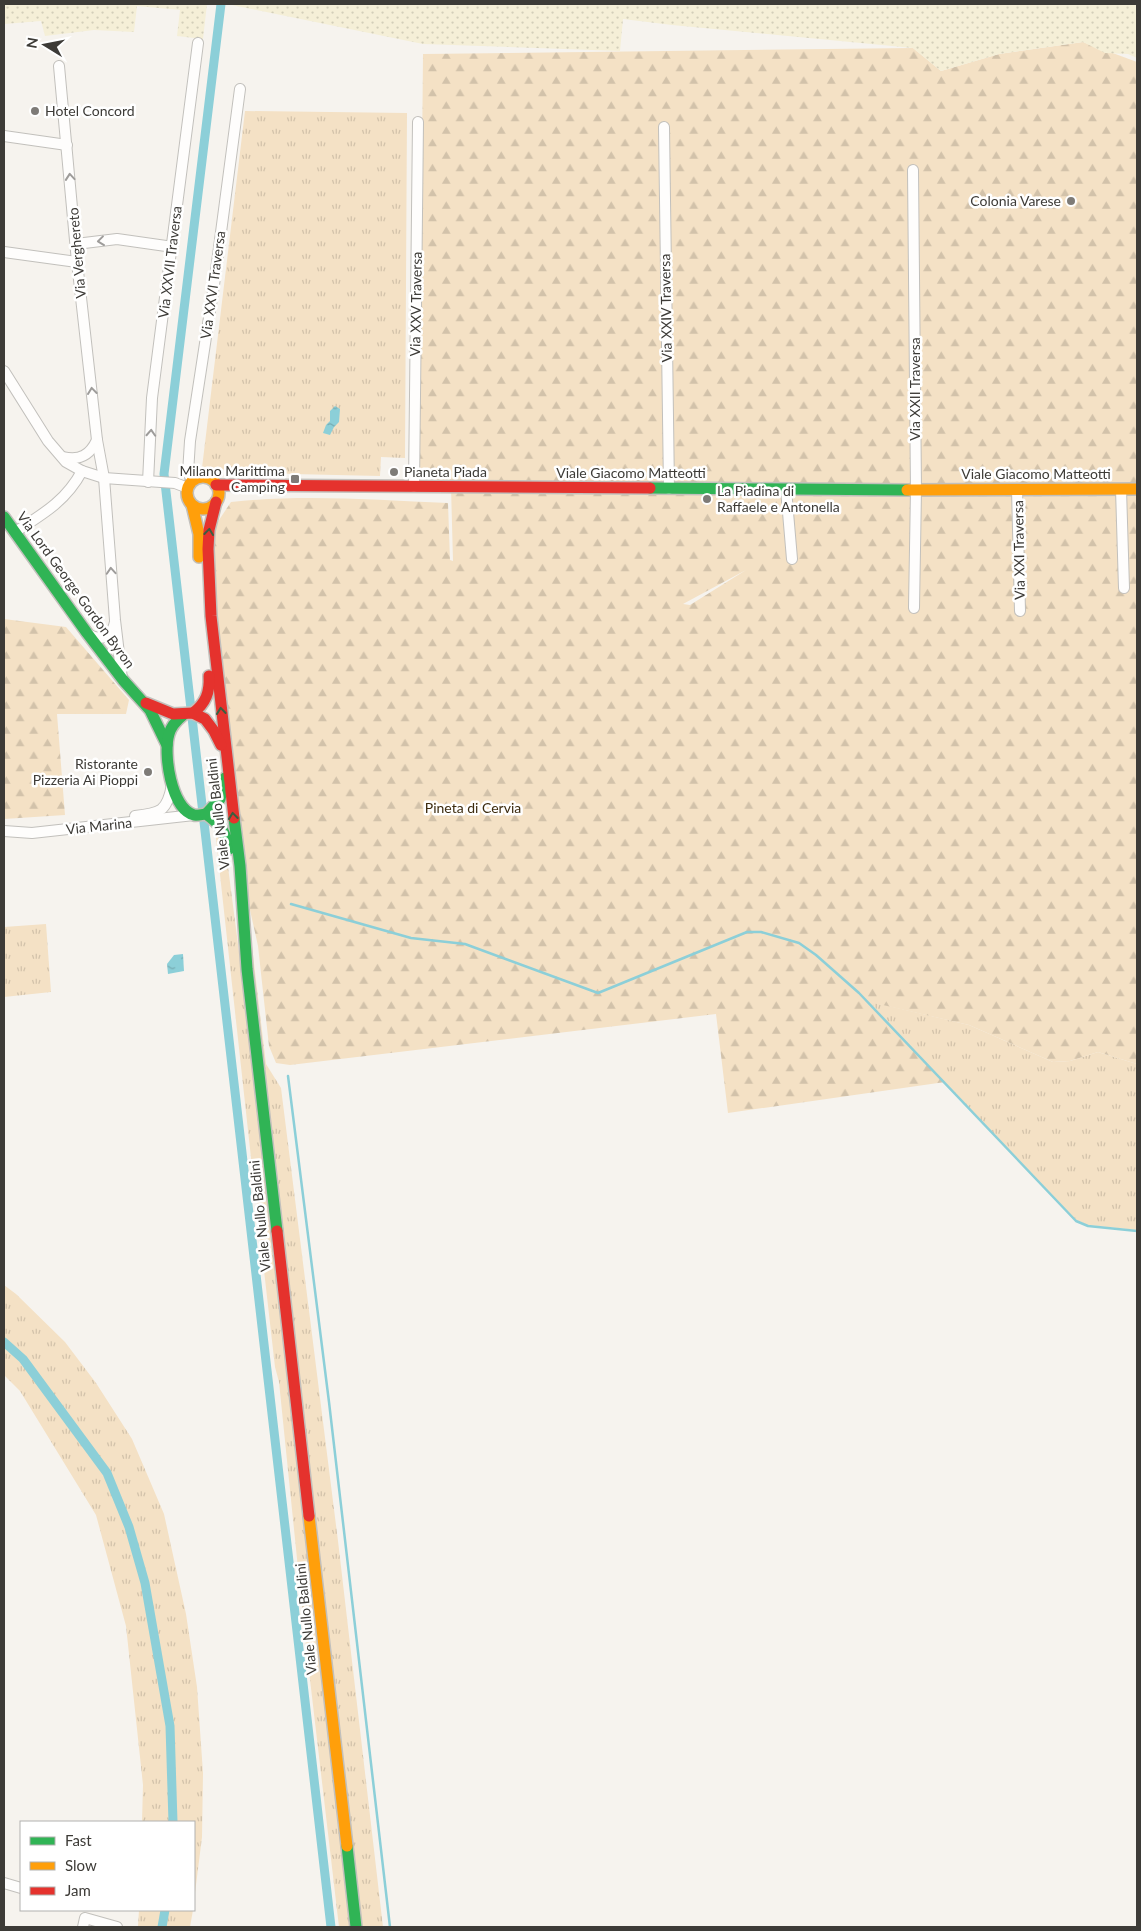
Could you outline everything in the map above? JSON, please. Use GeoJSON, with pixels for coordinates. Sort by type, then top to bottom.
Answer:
{"type":"FeatureCollection","features":[{"type":"Feature","properties":{"kind":"street","name":"Via XXVII Traversa"},"geometry":{"type":"LineString","coordinates":[[150,482],[152,398],[198,43]]}},
{"type":"Feature","properties":{"kind":"street","name":"Via Verghereto"},"geometry":{"type":"LineString","coordinates":[[59,66],[77,262],[97,440],[104,478],[115,620],[123,680]]}},
{"type":"Feature","properties":{"kind":"street","name":"Via XXVI Traversa"},"geometry":{"type":"LineString","coordinates":[[190,484],[188,473],[190,441],[211,305],[240,89]]}},
{"type":"Feature","properties":{"kind":"street","name":"Via XXV Traversa"},"geometry":{"type":"LineString","coordinates":[[414,487],[418,122]]}},
{"type":"Feature","properties":{"kind":"street","name":"Via XXIV Traversa"},"geometry":{"type":"LineString","coordinates":[[664,127],[669,489]]}},
{"type":"Feature","properties":{"kind":"street"},"geometry":{"type":"LineString","coordinates":[[4,136],[67,145]]}},
{"type":"Feature","properties":{"kind":"street","name":"Via XXII Traversa"},"geometry":{"type":"LineString","coordinates":[[913,170],[916,490],[914,608]]}},
{"type":"Feature","properties":{"kind":"street"},"geometry":{"type":"LineString","coordinates":[[76,244],[117,239],[173,247]]}},
{"type":"Feature","properties":{"kind":"street"},"geometry":{"type":"LineString","coordinates":[[4,252],[77,262]]}},
{"type":"Feature","properties":{"kind":"street"},"geometry":{"type":"LineString","coordinates":[[4,371],[59,456],[66,462],[82,471],[104,478],[190,484],[203,477],[213,481],[217,493],[208,508],[202,509],[192,505]]}},
{"type":"Feature","properties":{"kind":"street"},"geometry":{"type":"LineString","coordinates":[[59,456],[80,458],[91,451],[97,440]]}},
{"type":"Feature","properties":{"kind":"street"},"geometry":{"type":"LineString","coordinates":[[8,524],[52,509],[75,485],[82,471]]}},
{"type":"Feature","properties":{"kind":"street"},"geometry":{"type":"LineString","coordinates":[[188,714],[205,719],[210,724],[220,741],[226,760],[222,794],[217,804],[206,814],[194,815],[180,803],[172,784],[168,746],[172,728],[188,714],[206,700],[210,693],[201,591],[199,534],[192,505],[187,497],[190,484]]}},
{"type":"Feature","properties":{"kind":"street","name":"Viale Giacomo Matteotti"},"geometry":{"type":"LineString","coordinates":[[217,493],[246,486],[916,490],[1137,489]]}},
{"type":"Feature","properties":{"kind":"street"},"geometry":{"type":"LineString","coordinates":[[786,489],[792,559]]}},
{"type":"Feature","properties":{"kind":"street","name":"Via XXI Traversa"},"geometry":{"type":"LineString","coordinates":[[1017,489],[1020,611]]}},
{"type":"Feature","properties":{"kind":"street"},"geometry":{"type":"LineString","coordinates":[[1120,489],[1124,588]]}},
{"type":"Feature","properties":{"kind":"street","name":"Viale Nullo Baldini"},"geometry":{"type":"LineString","coordinates":[[217,493],[209,530],[208,559],[212,635],[240,866],[247,969],[356,1927]]}},
{"type":"Feature","properties":{"kind":"street","name":"Via Lord George Gordon Byron"},"geometry":{"type":"LineString","coordinates":[[8,524],[87,633],[123,680],[145,703],[156,720],[168,746]]}},
{"type":"Feature","properties":{"kind":"street"},"geometry":{"type":"LineString","coordinates":[[87,633],[96,638],[106,638],[111,632],[115,620]]}},
{"type":"Feature","properties":{"kind":"street","name":"Via Lord George Gordon Byron"},"geometry":{"type":"LineString","coordinates":[[145,703],[162,710],[188,714]]}},
{"type":"Feature","properties":{"kind":"street","name":"Via Marina"},"geometry":{"type":"LineString","coordinates":[[4,830],[156,814],[166,807],[172,784]]}},
{"type":"Feature","properties":{"kind":"street"},"geometry":{"type":"LineString","coordinates":[[206,814],[223,827],[226,832],[247,969]]}},
{"type":"Feature","properties":{"kind":"street","name":"Via Marina"},"geometry":{"type":"LineString","coordinates":[[4,830],[32,833],[194,815]]}},
{"type":"Feature","properties":{"kind":"street"},"geometry":{"type":"LineString","coordinates":[[4,1883],[20,1888]]}},
{"type":"Feature","properties":{"kind":"street"},"geometry":{"type":"LineString","coordinates":[[84,1918],[117,1927]]}},
{"type":"Feature","properties":{"kind":"green space","name":"Pineta di Cervia"},"geometry":{"type":"Polygon","coordinates":[[[1083,42],[1137,62],[1137,1064],[1098,1052],[1070,1061],[1053,1062],[969,1025],[870,1002],[945,1082],[728,1113],[716,1014],[290,1065],[276,1063],[269,1046],[258,946],[250,910],[210,567],[215,526],[231,502],[312,498],[448,503],[450,560],[453,561],[451,487],[419,472],[423,54],[913,48],[941,71],[999,54],[1083,42]],[[746,570],[683,604],[690,605],[746,570]]]}},
{"type":"Feature","properties":{"kind":"green space"},"geometry":{"type":"Polygon","coordinates":[[[245,111],[407,113],[405,458],[381,457],[380,476],[292,474],[202,468],[245,111]]]}},
{"type":"Feature","properties":{"kind":"green space"},"geometry":{"type":"Polygon","coordinates":[[[4,619],[66,627],[129,700],[126,714],[57,714],[65,815],[4,819],[4,619]]]}},
{"type":"Feature","properties":{"kind":"green space"},"geometry":{"type":"Polygon","coordinates":[[[215,829],[224,836],[239,952],[352,1927],[339,1927],[305,1637],[279,1382],[275,1367],[257,1209],[259,1191],[253,1176],[215,829]]]}},
{"type":"Feature","properties":{"kind":"green space"},"geometry":{"type":"Polygon","coordinates":[[[248,913],[266,1064],[281,1088],[338,1541],[383,1927],[361,1927],[261,1066],[248,913]]]}},
{"type":"Feature","properties":{"kind":"green space"},"geometry":{"type":"Polygon","coordinates":[[[46,924],[51,992],[4,997],[4,927],[46,924]]]}},
{"type":"Feature","properties":{"kind":"green space"},"geometry":{"type":"Polygon","coordinates":[[[868,1001],[969,1025],[1053,1062],[1070,1061],[1098,1052],[1137,1064],[1137,1230],[1088,1225],[1076,1220],[868,1001]]]}},
{"type":"Feature","properties":{"kind":"green space"},"geometry":{"type":"Polygon","coordinates":[[[4,1285],[16,1294],[65,1342],[96,1383],[132,1439],[164,1514],[186,1614],[197,1687],[203,1773],[202,1837],[195,1893],[195,1821],[142,1821],[143,1785],[126,1626],[96,1515],[20,1391],[4,1375],[4,1285]]]}},
{"type":"Feature","properties":{"kind":"green space"},"geometry":{"type":"Polygon","coordinates":[[[139,1911],[193,1911],[190,1927],[138,1926],[139,1911]]]}},
{"type":"Feature","properties":{"kind":"sand"},"geometry":{"type":"Polygon","coordinates":[[[4,4],[207,4],[203,39],[177,36],[180,10],[137,6],[134,32],[94,30],[45,36],[41,21],[4,24],[4,4]]]}},
{"type":"Feature","properties":{"kind":"sand"},"geometry":{"type":"Polygon","coordinates":[[[227,4],[1137,4],[1137,58],[1128,54],[1105,53],[1083,42],[999,54],[941,71],[913,48],[623,19],[620,51],[423,44],[227,4]]]}},
{"type":"Feature","properties":{"kind":"water"},"geometry":{"type":"Polygon","coordinates":[[[335,406],[340,409],[339,422],[330,435],[323,433],[330,421],[330,411],[335,406]]]}},
{"type":"Feature","properties":{"kind":"water"},"geometry":{"type":"Polygon","coordinates":[[[183,954],[184,971],[168,974],[167,964],[174,955],[183,954]]]}},
{"type":"Feature","properties":{"kind":"waterway"},"geometry":{"type":"LineString","coordinates":[[221,4],[164,474],[331,1927]]}},
{"type":"Feature","properties":{"kind":"waterway"},"geometry":{"type":"LineString","coordinates":[[291,904],[411,938],[465,944],[598,993],[747,932],[761,932],[799,943],[816,955],[859,993],[1076,1221],[1088,1226],[1137,1231]]}},
{"type":"Feature","properties":{"kind":"waterway"},"geometry":{"type":"LineString","coordinates":[[288,1076],[329,1402],[390,1927]]}},
{"type":"Feature","properties":{"kind":"waterway"},"geometry":{"type":"LineString","coordinates":[[4,1342],[23,1359],[107,1473],[129,1527],[145,1583],[170,1726],[173,1821]]}},
{"type":"Feature","properties":{"kind":"waterway"},"geometry":{"type":"LineString","coordinates":[[162,1927],[165,1911]]}},
{"type":"Feature","properties":{"kind":"traffic: fast"},"geometry":{"type":"LineString","coordinates":[[650,488],[907,490]]}},
{"type":"Feature","properties":{"kind":"traffic: fast"},"geometry":{"type":"LineString","coordinates":[[4,517],[87,633],[123,680],[150,710],[167,745]]}},
{"type":"Feature","properties":{"kind":"traffic: fast"},"geometry":{"type":"LineString","coordinates":[[183,715],[171,728],[167,743],[168,766],[174,792],[186,811],[195,815],[206,814],[219,825],[224,833],[229,849]]}},
{"type":"Feature","properties":{"kind":"traffic: fast"},"geometry":{"type":"LineString","coordinates":[[206,814],[220,799],[225,778]]}},
{"type":"Feature","properties":{"kind":"traffic: fast"},"geometry":{"type":"LineString","coordinates":[[234,818],[240,866],[247,969],[277,1231]]}},
{"type":"Feature","properties":{"kind":"traffic: fast"},"geometry":{"type":"LineString","coordinates":[[347,1846],[356,1927]]}},
{"type":"Feature","properties":{"kind":"traffic: slow"},"geometry":{"type":"LineString","coordinates":[[203,477],[209,478],[214,482],[218,487],[219,493],[218,499],[214,504],[209,508],[203,509],[197,508],[192,504],[188,499],[187,493],[188,487],[192,482],[197,478],[203,477]]}},
{"type":"Feature","properties":{"kind":"traffic: slow"},"geometry":{"type":"LineString","coordinates":[[907,490],[1137,489]]}},
{"type":"Feature","properties":{"kind":"traffic: slow"},"geometry":{"type":"LineString","coordinates":[[192,505],[199,534],[199,557]]}},
{"type":"Feature","properties":{"kind":"traffic: slow"},"geometry":{"type":"LineString","coordinates":[[309,1516],[347,1846]]}},
{"type":"Feature","properties":{"kind":"traffic: jam"},"geometry":{"type":"LineString","coordinates":[[216,485],[650,488]]}},
{"type":"Feature","properties":{"kind":"traffic: jam"},"geometry":{"type":"LineString","coordinates":[[216,502],[209,530],[208,549],[211,616],[234,818]]}},
{"type":"Feature","properties":{"kind":"traffic: jam"},"geometry":{"type":"LineString","coordinates":[[193,713],[206,697],[209,687],[209,676]]}},
{"type":"Feature","properties":{"kind":"traffic: jam"},"geometry":{"type":"LineString","coordinates":[[146,703],[173,714],[193,713],[205,719],[221,745]]}},
{"type":"Feature","properties":{"kind":"traffic: jam"},"geometry":{"type":"LineString","coordinates":[[277,1231],[309,1516]]}},
{"type":"Feature","properties":{"kind":"place","name":"Hotel Concord"},"geometry":{"type":"Point","coordinates":[35,111]}},
{"type":"Feature","properties":{"kind":"place","name":"Colonia Varese"},"geometry":{"type":"Point","coordinates":[1071,201]}},
{"type":"Feature","properties":{"kind":"place","name":"Pianeta Piada"},"geometry":{"type":"Point","coordinates":[394,472]}},
{"type":"Feature","properties":{"kind":"place","name":"Milano Marittima Camping"},"geometry":{"type":"Point","coordinates":[295,479]}},
{"type":"Feature","properties":{"kind":"place","name":"La Piadina di Raffaele e Antonella"},"geometry":{"type":"Point","coordinates":[707,499]}},
{"type":"Feature","properties":{"kind":"place","name":"Ristorante Pizzeria Ai Pioppi"},"geometry":{"type":"Point","coordinates":[148,772]}}]}
